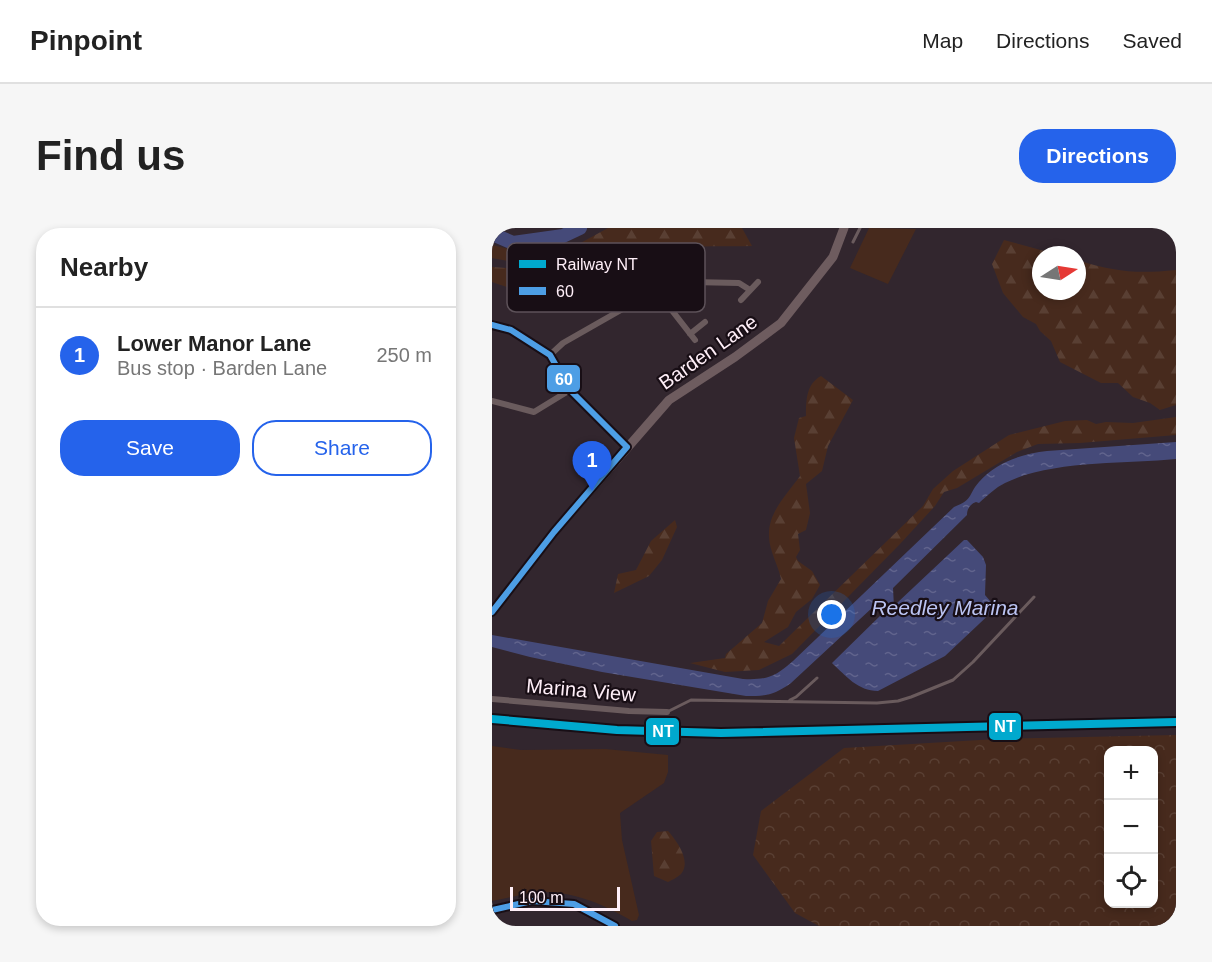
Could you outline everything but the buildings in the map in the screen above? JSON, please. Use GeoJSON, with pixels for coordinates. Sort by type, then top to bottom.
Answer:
{"type":"FeatureCollection","features":[{"type":"Feature","properties":{"kind":"street","name":"Barden Lane"},"geometry":{"type":"LineString","coordinates":[[492,612],[554,532],[669,400],[735,357],[781,323],[832,257],[844,228]]}},
{"type":"Feature","properties":{"kind":"street"},"geometry":{"type":"LineString","coordinates":[[705,282],[739,283],[750,290]]}},
{"type":"Feature","properties":{"kind":"street"},"geometry":{"type":"LineString","coordinates":[[741,300],[758,282]]}},
{"type":"Feature","properties":{"kind":"street"},"geometry":{"type":"LineString","coordinates":[[550,355],[563,343],[617,312]]}},
{"type":"Feature","properties":{"kind":"street"},"geometry":{"type":"LineString","coordinates":[[673,312],[695,340]]}},
{"type":"Feature","properties":{"kind":"street"},"geometry":{"type":"LineString","coordinates":[[690,334],[705,322]]}},
{"type":"Feature","properties":{"kind":"street"},"geometry":{"type":"LineString","coordinates":[[492,325],[511,330],[550,355],[570,390],[627,447]]}},
{"type":"Feature","properties":{"kind":"street"},"geometry":{"type":"LineString","coordinates":[[492,401],[534,412],[570,390]]}},
{"type":"Feature","properties":{"kind":"street","name":"Marina View"},"geometry":{"type":"LineString","coordinates":[[492,699],[629,711],[667,712]]}},
{"type":"Feature","properties":{"kind":"street"},"geometry":{"type":"LineString","coordinates":[[492,910],[532,901],[574,904],[615,926]]}},
{"type":"Feature","properties":{"kind":"lane"},"geometry":{"type":"LineString","coordinates":[[854,242],[860,228]]}},
{"type":"Feature","properties":{"kind":"lane"},"geometry":{"type":"LineString","coordinates":[[667,712],[691,700],[877,703],[898,701],[926,693],[961,674],[1034,597]]}},
{"type":"Feature","properties":{"kind":"lane"},"geometry":{"type":"LineString","coordinates":[[788,701],[796,697],[817,678]]}},
{"type":"Feature","properties":{"kind":"green space"},"geometry":{"type":"Polygon","coordinates":[[[608,228],[742,228],[752,246],[705,247],[705,243],[580,243],[608,228]]]}},
{"type":"Feature","properties":{"kind":"green space"},"geometry":{"type":"Polygon","coordinates":[[[869,228],[916,229],[888,284],[850,268],[869,228]]]}},
{"type":"Feature","properties":{"kind":"green space"},"geometry":{"type":"Polygon","coordinates":[[[1004,240],[1032,248],[1032,300],[1086,300],[1086,262],[1126,271],[1176,270],[1176,405],[1160,410],[1150,403],[1133,397],[1118,383],[1101,383],[1060,362],[1051,341],[1036,324],[1023,317],[1003,293],[992,264],[1004,240]]]}},
{"type":"Feature","properties":{"kind":"green space"},"geometry":{"type":"Polygon","coordinates":[[[492,245],[507,249],[507,261],[492,258],[492,245]]]}},
{"type":"Feature","properties":{"kind":"green space"},"geometry":{"type":"Polygon","coordinates":[[[492,267],[506,268],[507,287],[492,282],[492,267]]]}},
{"type":"Feature","properties":{"kind":"green space"},"geometry":{"type":"Polygon","coordinates":[[[821,376],[853,400],[828,446],[822,471],[806,484],[810,513],[806,530],[798,534],[800,550],[796,557],[812,571],[820,585],[812,599],[796,612],[788,627],[764,642],[779,646],[923,506],[933,489],[953,471],[1009,435],[1065,421],[1087,420],[1096,424],[1133,423],[1176,417],[1176,435],[1038,444],[1017,452],[957,488],[944,492],[935,506],[900,544],[792,654],[759,670],[725,672],[690,663],[725,658],[726,654],[762,623],[768,601],[781,579],[769,540],[771,520],[780,502],[800,476],[794,438],[799,418],[806,416],[810,388],[821,376]]]}},
{"type":"Feature","properties":{"kind":"green space"},"geometry":{"type":"Polygon","coordinates":[[[675,520],[677,527],[662,560],[649,576],[614,593],[618,574],[636,570],[651,541],[675,520]]]}},
{"type":"Feature","properties":{"kind":"green space"},"geometry":{"type":"Polygon","coordinates":[[[1176,735],[1176,926],[819,926],[795,913],[753,855],[761,811],[844,748],[997,739],[1176,735]]]}},
{"type":"Feature","properties":{"kind":"green space"},"geometry":{"type":"Polygon","coordinates":[[[492,746],[521,750],[605,749],[668,755],[668,772],[664,783],[620,813],[622,840],[639,915],[637,920],[632,921],[590,900],[567,894],[543,892],[492,901],[492,746]]]}},
{"type":"Feature","properties":{"kind":"green space"},"geometry":{"type":"Polygon","coordinates":[[[668,831],[682,851],[685,863],[681,874],[668,882],[654,876],[651,841],[657,832],[668,831]]]}},
{"type":"Feature","properties":{"kind":"water","name":"Reedley Marina"},"geometry":{"type":"Polygon","coordinates":[[[1176,442],[1176,459],[1089,464],[1044,470],[1005,483],[979,503],[972,504],[967,515],[893,588],[894,607],[898,610],[901,608],[897,603],[964,540],[967,540],[983,557],[986,565],[985,595],[996,608],[945,656],[878,691],[858,686],[832,663],[883,613],[886,612],[891,616],[894,614],[890,610],[873,607],[791,683],[780,690],[760,696],[746,696],[602,672],[492,647],[492,635],[743,679],[770,676],[781,671],[793,661],[954,507],[968,499],[986,475],[1001,464],[1028,454],[1047,451],[1176,442]]]}},
{"type":"Feature","properties":{"kind":"waterway"},"geometry":{"type":"LineString","coordinates":[[492,234],[513,243],[563,236],[580,228]]}},
{"type":"Feature","properties":{"kind":"rail line","name":"NT"},"geometry":{"type":"LineString","coordinates":[[492,719],[617,730],[721,733],[1176,722]]}},
{"type":"Feature","properties":{"kind":"transit line","name":"60"},"geometry":{"type":"LineString","coordinates":[[492,325],[511,330],[550,355],[570,390],[627,447]]}},
{"type":"Feature","properties":{"kind":"transit line","name":"60"},"geometry":{"type":"LineString","coordinates":[[492,612],[554,532],[627,447]]}},
{"type":"Feature","properties":{"kind":"transit line","name":"60"},"geometry":{"type":"LineString","coordinates":[[492,910],[532,901],[574,904],[615,926]]}},
{"type":"Feature","properties":{"kind":"place","name":"Lower Manor Lane"},"geometry":{"type":"Point","coordinates":[592,491]}}]}
